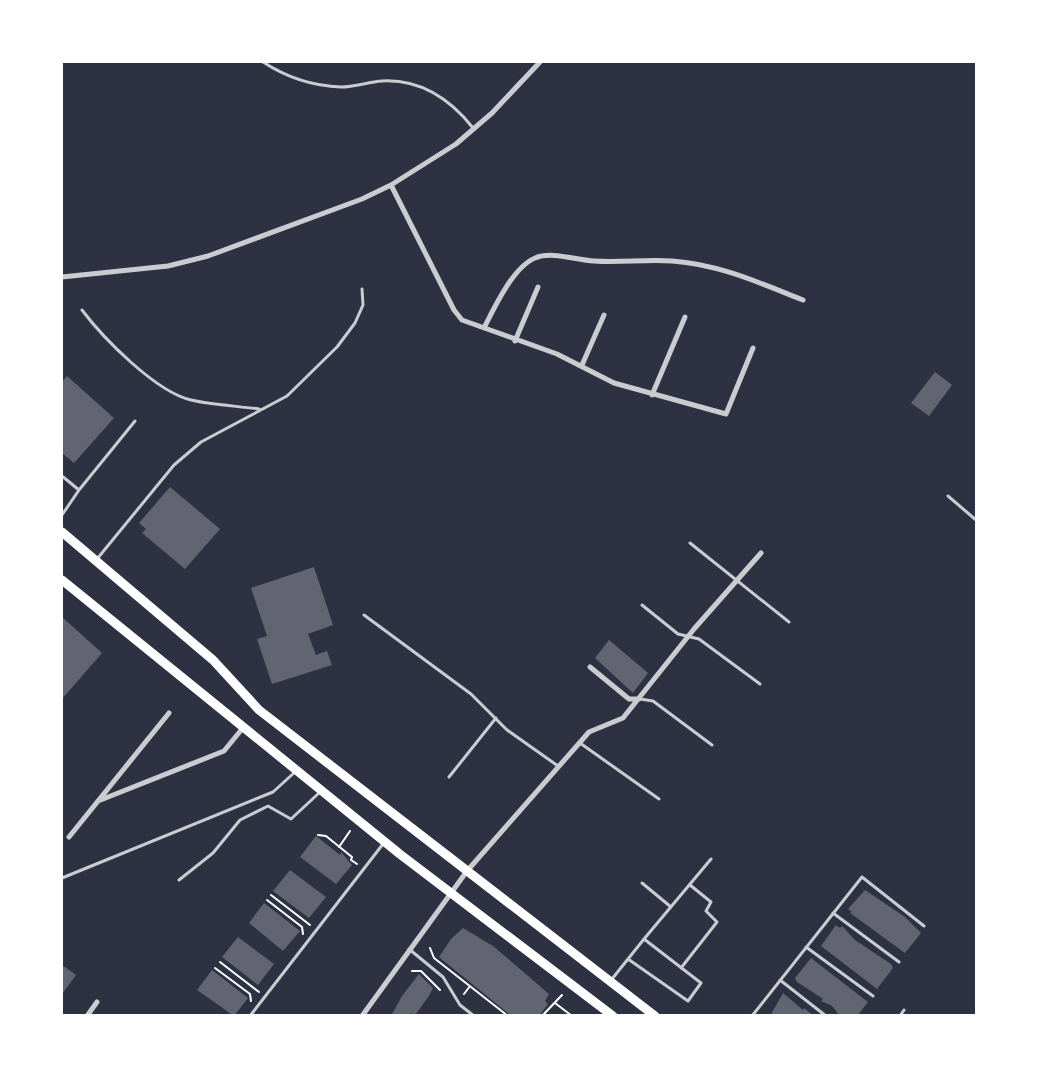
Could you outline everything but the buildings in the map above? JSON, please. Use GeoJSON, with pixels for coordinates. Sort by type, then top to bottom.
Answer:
{"type":"FeatureCollection","features":[{"type":"Feature","properties":{"kind":"main road"},"geometry":{"type":"LineString","coordinates":[[62,532],[213,660],[259,710],[655,1016]]}},
{"type":"Feature","properties":{"kind":"main road"},"geometry":{"type":"LineString","coordinates":[[62,580],[384,843],[613,1016]]}},
{"type":"Feature","properties":{"kind":"street"},"geometry":{"type":"LineString","coordinates":[[62,277],[144,270],[208,256],[362,199],[391,185],[439,156],[474,129],[540,62]]}},
{"type":"Feature","properties":{"kind":"street"},"geometry":{"type":"LineString","coordinates":[[391,185],[454,310],[462,320],[582,364],[614,384],[726,414],[753,348]]}},
{"type":"Feature","properties":{"kind":"street"},"geometry":{"type":"LineString","coordinates":[[484,328],[498,300],[521,269],[535,258],[544,256],[595,261],[674,261],[733,272],[803,300]]}},
{"type":"Feature","properties":{"kind":"street"},"geometry":{"type":"LineString","coordinates":[[515,341],[538,287]]}},
{"type":"Feature","properties":{"kind":"street"},"geometry":{"type":"LineString","coordinates":[[582,364],[604,315]]}},
{"type":"Feature","properties":{"kind":"street"},"geometry":{"type":"LineString","coordinates":[[652,395],[685,318]]}},
{"type":"Feature","properties":{"kind":"street"},"geometry":{"type":"LineString","coordinates":[[362,1016],[449,893],[589,732],[623,718],[689,635],[760,553]]}},
{"type":"Feature","properties":{"kind":"street"},"geometry":{"type":"LineString","coordinates":[[590,667],[629,699],[640,699]]}},
{"type":"Feature","properties":{"kind":"street"},"geometry":{"type":"LineString","coordinates":[[69,837],[169,713]]}},
{"type":"Feature","properties":{"kind":"street"},"geometry":{"type":"LineString","coordinates":[[98,801],[225,751],[242,729]]}},
{"type":"Feature","properties":{"kind":"street"},"geometry":{"type":"LineString","coordinates":[[87,1016],[97,1002]]}},
{"type":"Feature","properties":{"kind":"lane"},"geometry":{"type":"LineString","coordinates":[[263,62],[286,75],[318,85],[342,87],[389,81],[422,87],[453,105],[474,129]]}},
{"type":"Feature","properties":{"kind":"lane"},"geometry":{"type":"LineString","coordinates":[[95,561],[174,465],[201,442],[287,396],[337,347],[363,305],[362,289]]}},
{"type":"Feature","properties":{"kind":"lane"},"geometry":{"type":"LineString","coordinates":[[82,310],[100,334],[164,389],[189,400],[261,409]]}},
{"type":"Feature","properties":{"kind":"lane"},"geometry":{"type":"LineString","coordinates":[[62,515],[135,421]]}},
{"type":"Feature","properties":{"kind":"lane"},"geometry":{"type":"LineString","coordinates":[[62,476],[80,490]]}},
{"type":"Feature","properties":{"kind":"lane"},"geometry":{"type":"LineString","coordinates":[[948,496],[976,520]]}},
{"type":"Feature","properties":{"kind":"lane"},"geometry":{"type":"LineString","coordinates":[[690,543],[789,622]]}},
{"type":"Feature","properties":{"kind":"lane"},"geometry":{"type":"LineString","coordinates":[[642,605],[678,633],[699,639],[760,684]]}},
{"type":"Feature","properties":{"kind":"lane"},"geometry":{"type":"LineString","coordinates":[[364,615],[471,693],[495,718],[559,768]]}},
{"type":"Feature","properties":{"kind":"lane"},"geometry":{"type":"LineString","coordinates":[[640,699],[653,701],[712,746]]}},
{"type":"Feature","properties":{"kind":"lane"},"geometry":{"type":"LineString","coordinates":[[449,777],[495,718]]}},
{"type":"Feature","properties":{"kind":"lane"},"geometry":{"type":"LineString","coordinates":[[580,743],[658,799]]}},
{"type":"Feature","properties":{"kind":"lane"},"geometry":{"type":"LineString","coordinates":[[62,878],[273,792],[296,772]]}},
{"type":"Feature","properties":{"kind":"lane"},"geometry":{"type":"LineString","coordinates":[[179,880],[213,853],[240,820],[268,806],[291,819],[320,791]]}},
{"type":"Feature","properties":{"kind":"lane"},"geometry":{"type":"LineString","coordinates":[[250,1016],[384,843]]}},
{"type":"Feature","properties":{"kind":"lane"},"geometry":{"type":"LineString","coordinates":[[611,981],[711,859]]}},
{"type":"Feature","properties":{"kind":"lane"},"geometry":{"type":"LineString","coordinates":[[752,1016],[862,877],[924,926]]}},
{"type":"Feature","properties":{"kind":"lane"},"geometry":{"type":"LineString","coordinates":[[642,883],[671,907]]}},
{"type":"Feature","properties":{"kind":"lane"},"geometry":{"type":"LineString","coordinates":[[681,968],[717,922],[706,911],[711,902],[690,885]]}},
{"type":"Feature","properties":{"kind":"lane"},"geometry":{"type":"LineString","coordinates":[[833,913],[899,962]]}},
{"type":"Feature","properties":{"kind":"lane"},"geometry":{"type":"LineString","coordinates":[[628,959],[688,1001],[701,983],[644,939]]}},
{"type":"Feature","properties":{"kind":"lane"},"geometry":{"type":"LineString","coordinates":[[806,946],[873,996]]}},
{"type":"Feature","properties":{"kind":"lane"},"geometry":{"type":"LineString","coordinates":[[409,949],[443,977],[460,1005],[474,1016]]}},
{"type":"Feature","properties":{"kind":"lane"},"geometry":{"type":"LineString","coordinates":[[780,980],[826,1016]]}},
{"type":"Feature","properties":{"kind":"lane"},"geometry":{"type":"LineString","coordinates":[[900,1016],[904,1010]]}},
{"type":"Feature","properties":{"kind":"path"},"geometry":{"type":"LineString","coordinates":[[339,847],[350,831]]}},
{"type":"Feature","properties":{"kind":"path"},"geometry":{"type":"LineString","coordinates":[[318,835],[326,836],[357,864]]}},
{"type":"Feature","properties":{"kind":"path"},"geometry":{"type":"LineString","coordinates":[[271,895],[310,925]]}},
{"type":"Feature","properties":{"kind":"path"},"geometry":{"type":"LineString","coordinates":[[267,900],[302,927],[303,934]]}},
{"type":"Feature","properties":{"kind":"path"},"geometry":{"type":"LineString","coordinates":[[430,948],[434,958],[508,1016]]}},
{"type":"Feature","properties":{"kind":"path"},"geometry":{"type":"LineString","coordinates":[[220,962],[259,992]]}},
{"type":"Feature","properties":{"kind":"path"},"geometry":{"type":"LineString","coordinates":[[215,968],[250,994],[252,1001]]}},
{"type":"Feature","properties":{"kind":"path"},"geometry":{"type":"LineString","coordinates":[[412,971],[421,971],[440,990]]}},
{"type":"Feature","properties":{"kind":"path"},"geometry":{"type":"LineString","coordinates":[[464,994],[470,986]]}},
{"type":"Feature","properties":{"kind":"path"},"geometry":{"type":"LineString","coordinates":[[542,1016],[562,995]]}},
{"type":"Feature","properties":{"kind":"path"},"geometry":{"type":"LineString","coordinates":[[555,1003],[572,1016]]}}]}
